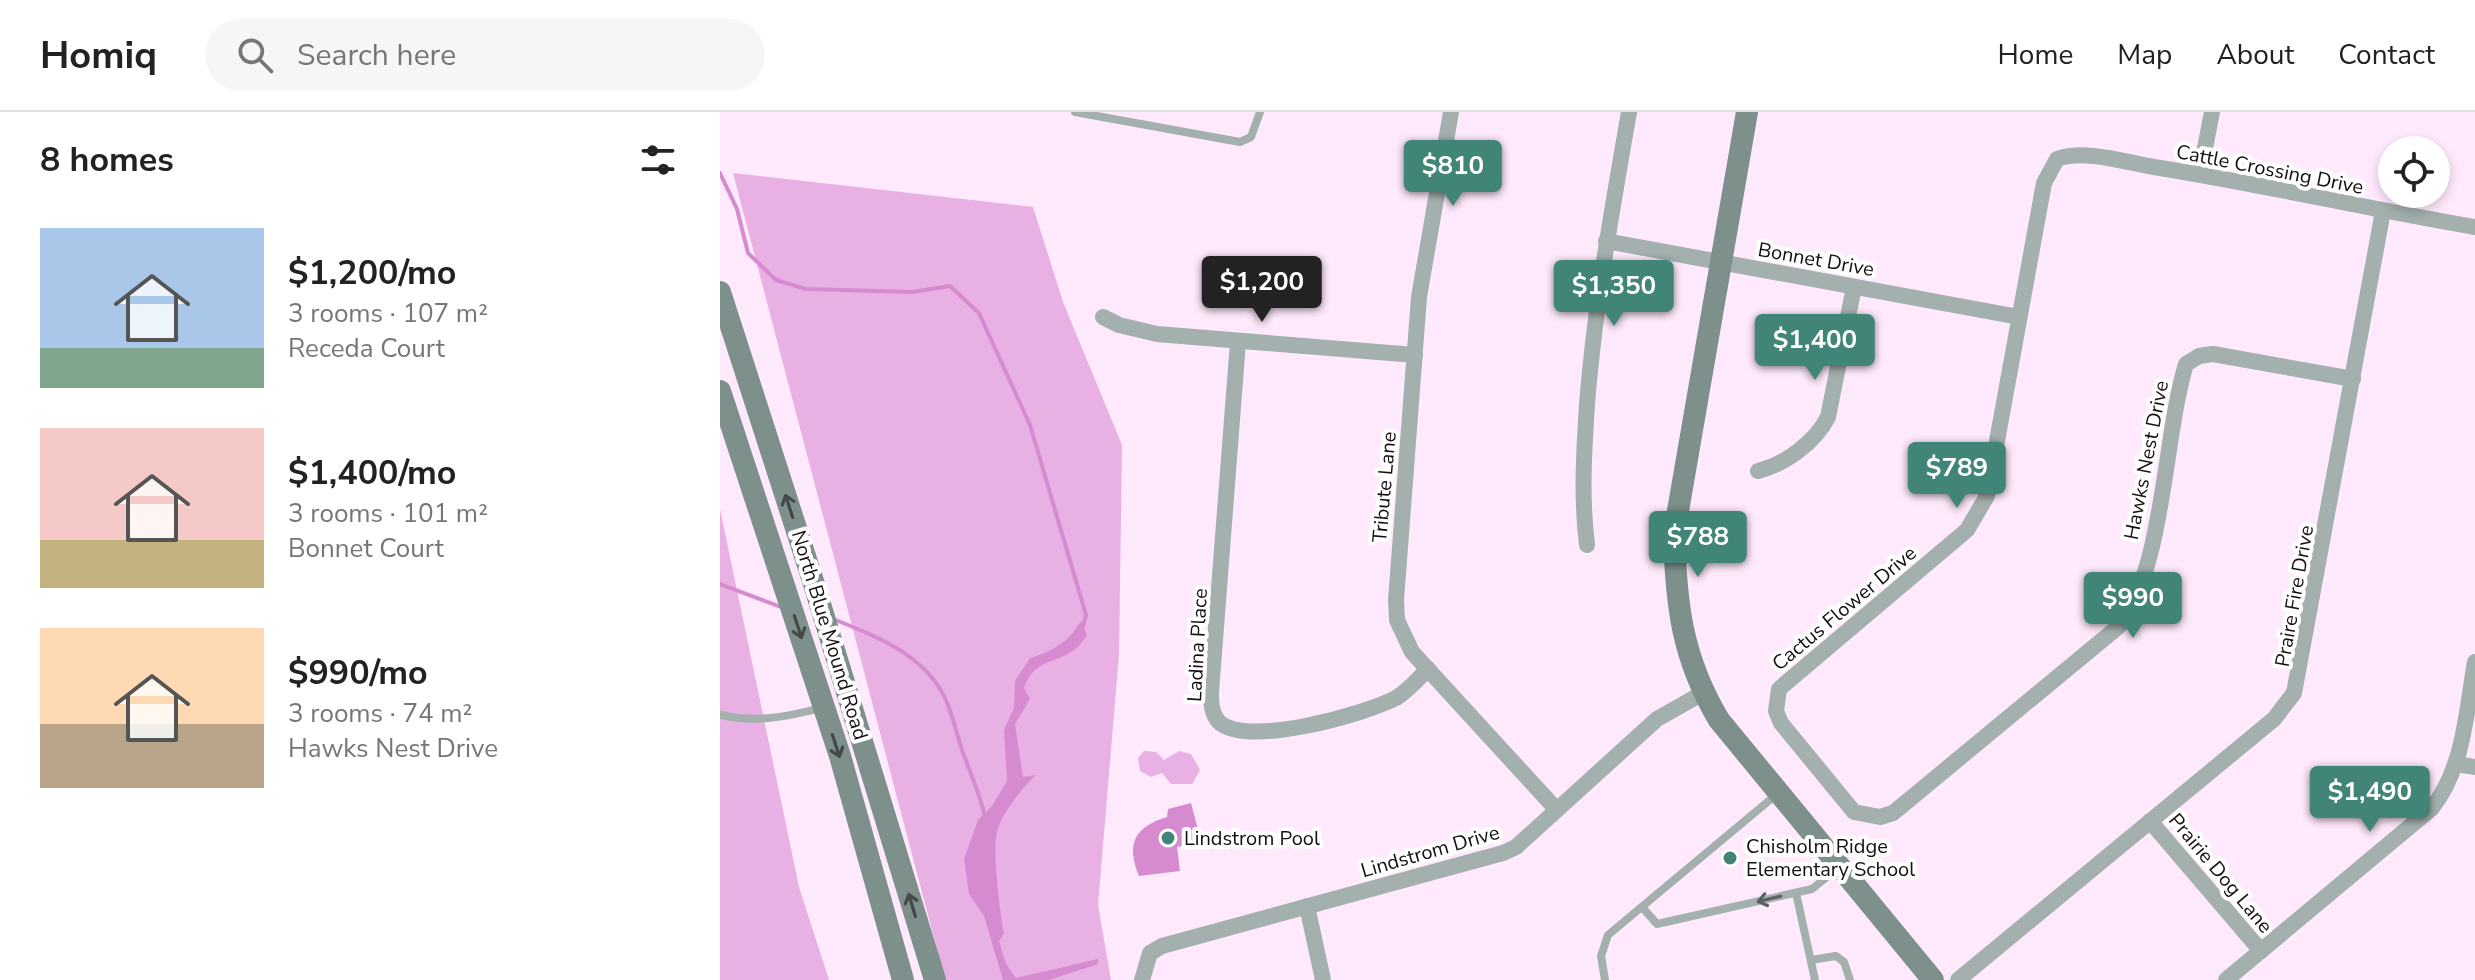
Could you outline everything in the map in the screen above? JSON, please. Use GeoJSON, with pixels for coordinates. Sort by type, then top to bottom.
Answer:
{"type":"FeatureCollection","features":[{"type":"Feature","properties":{"kind":"main road"},"geometry":{"type":"LineString","coordinates":[[1747,112],[1674,534],[1676,591],[1682,634],[1703,693],[1719,720],[1933,980]]}},
{"type":"Feature","properties":{"kind":"main road","name":"North Blue Mound Road"},"geometry":{"type":"LineString","coordinates":[[720,292],[813,581],[935,980]]}},
{"type":"Feature","properties":{"kind":"main road","name":"North Blue Mound Road"},"geometry":{"type":"LineString","coordinates":[[720,391],[823,707],[903,980]]}},
{"type":"Feature","properties":{"kind":"street","name":"Tribute Lane"},"geometry":{"type":"LineString","coordinates":[[1451,112],[1431,212],[1415,355],[1396,600],[1404,637],[1428,669],[1556,809]]}},
{"type":"Feature","properties":{"kind":"street"},"geometry":{"type":"LineString","coordinates":[[1587,545],[1582,482],[1597,298],[1629,112]]}},
{"type":"Feature","properties":{"kind":"street"},"geometry":{"type":"LineString","coordinates":[[2200,174],[2212,112]]}},
{"type":"Feature","properties":{"kind":"street","name":"Cattle Crossing Drive"},"geometry":{"type":"LineString","coordinates":[[2057,159],[2069,154],[2090,156],[2475,227]]}},
{"type":"Feature","properties":{"kind":"street","name":"Cactus Flower Drive"},"geometry":{"type":"LineString","coordinates":[[1817,768],[1781,723],[1776,711],[1779,689],[1967,530],[1980,513],[1987,496],[2044,183],[2057,159]]}},
{"type":"Feature","properties":{"kind":"street","name":"Praire Fire Drive"},"geometry":{"type":"LineString","coordinates":[[1958,980],[2274,719],[2294,693],[2383,211]]}},
{"type":"Feature","properties":{"kind":"street","name":"Bonnet Drive"},"geometry":{"type":"LineString","coordinates":[[1606,241],[2019,317]]}},
{"type":"Feature","properties":{"kind":"street"},"geometry":{"type":"LineString","coordinates":[[1758,471],[1776,467],[1821,431],[1828,417],[1854,287]]}},
{"type":"Feature","properties":{"kind":"street"},"geometry":{"type":"LineString","coordinates":[[1103,317],[1139,331],[1415,355]]}},
{"type":"Feature","properties":{"kind":"street","name":"Ladina Place"},"geometry":{"type":"LineString","coordinates":[[1238,342],[1211,708],[1219,721],[1231,729],[1296,728],[1399,696],[1428,669]]}},
{"type":"Feature","properties":{"kind":"street","name":"Hawks Nest Drive"},"geometry":{"type":"LineString","coordinates":[[1817,768],[1854,812],[1880,817],[1893,813],[2118,627],[2138,599],[2145,577],[2186,364],[2199,356],[2213,354],[2353,379]]}},
{"type":"Feature","properties":{"kind":"street"},"geometry":{"type":"LineString","coordinates":[[2226,980],[2432,808],[2445,791],[2457,764],[2475,662]]}},
{"type":"Feature","properties":{"kind":"street","name":"Lindstrom Drive"},"geometry":{"type":"LineString","coordinates":[[1142,980],[1150,953],[1162,946],[1516,847],[1657,719],[1703,693]]}},
{"type":"Feature","properties":{"kind":"street"},"geometry":{"type":"LineString","coordinates":[[2457,764],[2475,767]]}},
{"type":"Feature","properties":{"kind":"street","name":"Prairie Dog Lane"},"geometry":{"type":"LineString","coordinates":[[2150,821],[2261,951]]}},
{"type":"Feature","properties":{"kind":"street"},"geometry":{"type":"LineString","coordinates":[[1307,906],[1323,980]]}},
{"type":"Feature","properties":{"kind":"lane"},"geometry":{"type":"LineString","coordinates":[[1075,112],[1240,142],[1251,137],[1260,112]]}},
{"type":"Feature","properties":{"kind":"lane"},"geometry":{"type":"LineString","coordinates":[[720,715],[744,721],[779,719],[823,707]]}},
{"type":"Feature","properties":{"kind":"lane"},"geometry":{"type":"LineString","coordinates":[[1605,980],[1603,945],[1608,935],[1777,794]]}},
{"type":"Feature","properties":{"kind":"lane"},"geometry":{"type":"LineString","coordinates":[[1642,907],[1657,924],[1812,889],[1839,868]]}},
{"type":"Feature","properties":{"kind":"lane"},"geometry":{"type":"LineString","coordinates":[[1796,893],[1815,980]]}},
{"type":"Feature","properties":{"kind":"lane"},"geometry":{"type":"LineString","coordinates":[[1811,960],[1836,956],[1844,962],[1850,980]]}},
{"type":"Feature","properties":{"kind":"shaded area"},"geometry":{"type":"Polygon","coordinates":[[[733,173],[1033,207],[1063,302],[1122,445],[1119,654],[1098,905],[1111,980],[945,980],[733,173]]]}},
{"type":"Feature","properties":{"kind":"shaded area"},"geometry":{"type":"Polygon","coordinates":[[[720,509],[799,887],[829,980],[720,980],[720,509]]]}},
{"type":"Feature","properties":{"kind":"shaded area"},"geometry":{"type":"Polygon","coordinates":[[[1081,621],[1087,635],[1076,649],[1039,667],[1024,688],[1030,699],[1015,724],[1023,777],[1036,775],[1008,809],[997,832],[996,866],[1004,933],[999,941],[1006,964],[1016,978],[1098,959],[1098,964],[1049,980],[1003,980],[984,916],[969,894],[964,859],[978,820],[992,806],[1007,781],[1004,730],[1014,708],[1015,681],[1030,658],[1060,645],[1081,621]]]}},
{"type":"Feature","properties":{"kind":"shaded area"},"geometry":{"type":"Polygon","coordinates":[[[1144,751],[1156,752],[1164,760],[1179,751],[1191,754],[1200,770],[1192,784],[1171,784],[1162,773],[1151,777],[1140,771],[1138,758],[1144,751]]]}},
{"type":"Feature","properties":{"kind":"shaded area","name":"Lindstrom Pool"},"geometry":{"type":"Polygon","coordinates":[[[1191,803],[1201,841],[1177,847],[1180,871],[1139,876],[1133,846],[1140,832],[1167,817],[1168,809],[1191,803]]]}},
{"type":"Feature","properties":{"kind":"waterway"},"geometry":{"type":"LineString","coordinates":[[720,173],[737,209],[748,253],[776,280],[806,289],[912,292],[950,286],[979,313],[1030,425],[1086,615],[1082,631]]}},
{"type":"Feature","properties":{"kind":"waterway"},"geometry":{"type":"LineString","coordinates":[[720,584],[781,607]]}},
{"type":"Feature","properties":{"kind":"waterway"},"geometry":{"type":"LineString","coordinates":[[833,619],[900,650],[929,674],[940,688],[985,817]]}},
{"type":"Feature","properties":{"kind":"place","name":"Lindstrom Pool"},"geometry":{"type":"Point","coordinates":[1168,838]}},
{"type":"Feature","properties":{"kind":"place","name":"Chisholm Ridge Elementary School"},"geometry":{"type":"Point","coordinates":[1730,858]}}]}
